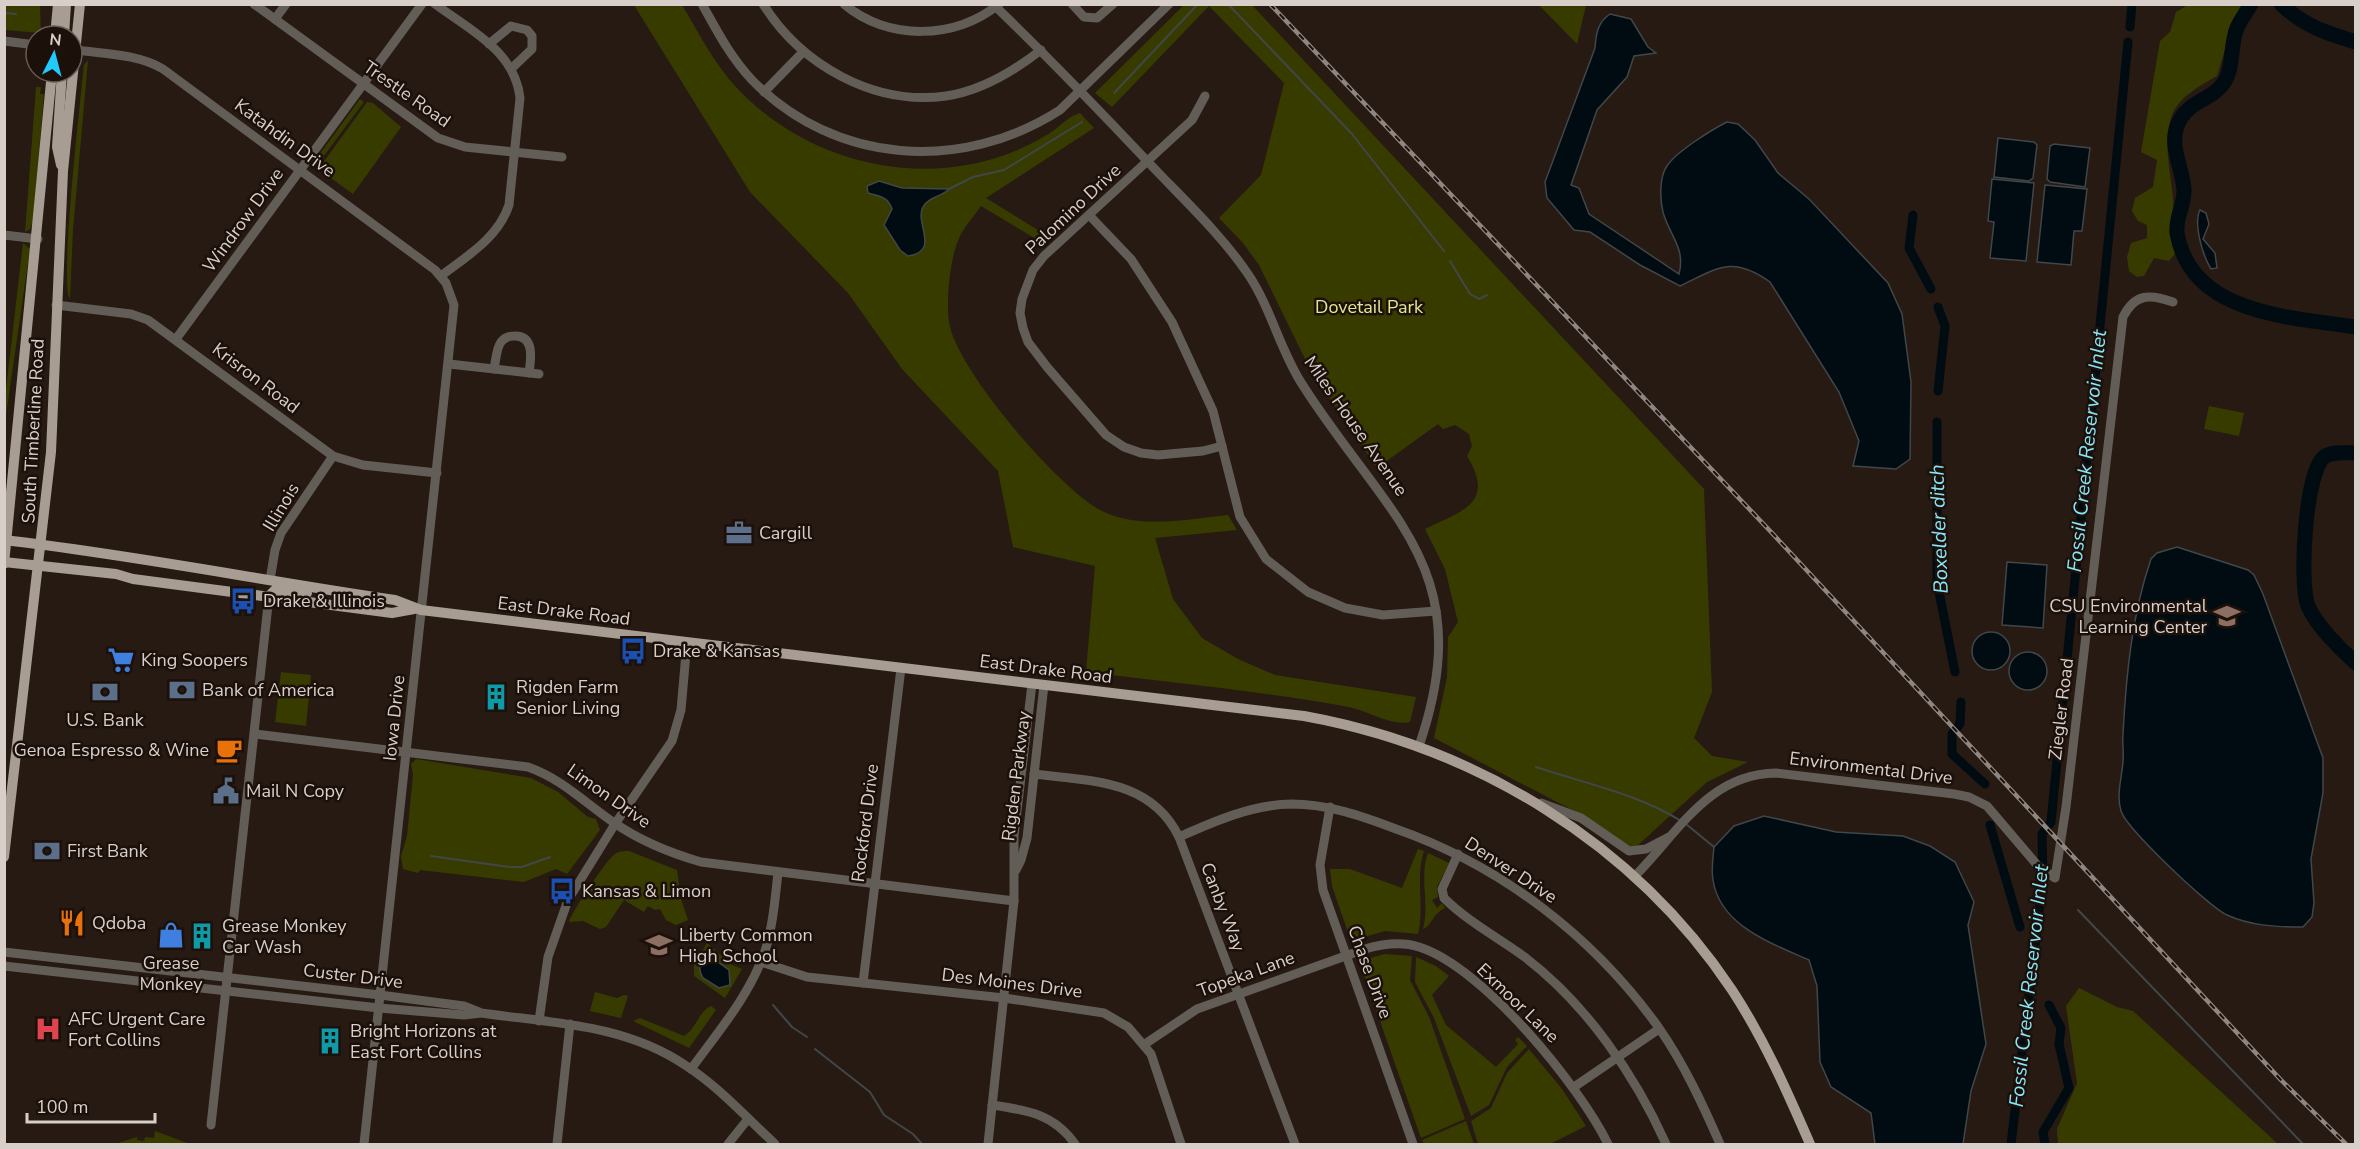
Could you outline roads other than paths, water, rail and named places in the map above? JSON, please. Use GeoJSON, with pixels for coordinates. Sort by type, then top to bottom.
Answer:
{"type":"FeatureCollection","features":[{"type":"Feature","properties":{"kind":"main road"},"geometry":{"type":"LineString","coordinates":[[56,24],[58,4]]}},
{"type":"Feature","properties":{"kind":"main road"},"geometry":{"type":"LineString","coordinates":[[65,24],[66,4]]}},
{"type":"Feature","properties":{"kind":"main road","name":"South Timberline Road"},"geometry":{"type":"LineString","coordinates":[[77,24],[80,4]]}},
{"type":"Feature","properties":{"kind":"main road","name":"South Timberline Road"},"geometry":{"type":"LineString","coordinates":[[5,562],[38,239],[51,84]]}},
{"type":"Feature","properties":{"kind":"main road"},"geometry":{"type":"LineString","coordinates":[[61,84],[57,147],[63,171]]}},
{"type":"Feature","properties":{"kind":"main road","name":"South Timberline Road"},"geometry":{"type":"LineString","coordinates":[[4,857],[40,566],[54,410],[56,305],[63,171],[71,84]]}},
{"type":"Feature","properties":{"kind":"main road","name":"East Drake Road"},"geometry":{"type":"LineString","coordinates":[[6,540],[395,600],[418,610]]}},
{"type":"Feature","properties":{"kind":"main road","name":"East Drake Road"},"geometry":{"type":"LineString","coordinates":[[5,562],[392,613],[418,610],[1304,716],[1354,726],[1419,746],[1483,773],[1535,802],[1587,838],[1634,877]]}},
{"type":"Feature","properties":{"kind":"main road"},"geometry":{"type":"LineString","coordinates":[[269,596],[276,589],[326,595],[361,595]]}},
{"type":"Feature","properties":{"kind":"main road"},"geometry":{"type":"LineString","coordinates":[[1634,877],[1669,911],[1732,991],[1772,1059],[1810,1144]]}},
{"type":"Feature","properties":{"kind":"street","name":"Trestle Road"},"geometry":{"type":"LineString","coordinates":[[254,4],[438,138],[450,144],[562,157]]}},
{"type":"Feature","properties":{"kind":"street"},"geometry":{"type":"LineString","coordinates":[[275,19],[286,4]]}},
{"type":"Feature","properties":{"kind":"street","name":"Windrow Drive"},"geometry":{"type":"LineString","coordinates":[[176,339],[422,4]]}},
{"type":"Feature","properties":{"kind":"street"},"geometry":{"type":"LineString","coordinates":[[435,4],[506,58],[512,68],[520,98],[504,219],[486,241],[441,276]]}},
{"type":"Feature","properties":{"kind":"street"},"geometry":{"type":"LineString","coordinates":[[702,4],[737,63],[764,92],[805,122],[848,141],[886,151],[931,153],[972,148],[1011,136],[1053,115],[1081,91],[1169,4]]}},
{"type":"Feature","properties":{"kind":"street"},"geometry":{"type":"LineString","coordinates":[[763,4],[803,52],[838,76],[875,90],[911,97],[946,96],[979,87],[1016,69],[1041,50]]}},
{"type":"Feature","properties":{"kind":"street"},"geometry":{"type":"LineString","coordinates":[[844,4],[864,18],[893,28],[924,32],[952,28],[998,6]]}},
{"type":"Feature","properties":{"kind":"street"},"geometry":{"type":"LineString","coordinates":[[1072,4],[1084,17],[1097,18],[1113,4]]}},
{"type":"Feature","properties":{"kind":"street","name":"Miles House Avenue"},"geometry":{"type":"LineString","coordinates":[[998,6],[1224,242],[1250,277],[1302,384],[1386,499],[1414,542],[1427,575],[1436,610],[1439,652],[1437,678],[1419,746]]}},
{"type":"Feature","properties":{"kind":"street"},"geometry":{"type":"LineString","coordinates":[[489,44],[504,29],[511,26],[527,30],[532,36],[532,49],[512,68]]}},
{"type":"Feature","properties":{"kind":"street"},"geometry":{"type":"LineString","coordinates":[[4,41],[24,44]]}},
{"type":"Feature","properties":{"kind":"street","name":"Katahdin Drive"},"geometry":{"type":"LineString","coordinates":[[84,51],[152,62],[301,170],[441,276],[451,294]]}},
{"type":"Feature","properties":{"kind":"street"},"geometry":{"type":"LineString","coordinates":[[764,92],[803,52]]}},
{"type":"Feature","properties":{"kind":"street","name":"Palomino Drive"},"geometry":{"type":"LineString","coordinates":[[1205,96],[1192,120],[1044,256],[1029,278],[1020,313],[1028,342],[1106,435],[1124,447],[1141,453],[1158,455],[1187,453],[1222,446]]}},
{"type":"Feature","properties":{"kind":"street"},"geometry":{"type":"LineString","coordinates":[[1089,215],[1131,259],[1172,322],[1213,411],[1240,517],[1266,559],[1308,592],[1345,608],[1383,615],[1436,610]]}},
{"type":"Feature","properties":{"kind":"street"},"geometry":{"type":"LineString","coordinates":[[4,235],[38,239]]}},
{"type":"Feature","properties":{"kind":"street","name":"Iowa Drive"},"geometry":{"type":"LineString","coordinates":[[364,1144],[408,752],[418,610],[437,473],[455,315],[451,294]]}},
{"type":"Feature","properties":{"kind":"street","name":"Ziegler Road"},"geometry":{"type":"LineString","coordinates":[[2055,878],[2066,807],[2123,316],[2136,299],[2145,296],[2173,302]]}},
{"type":"Feature","properties":{"kind":"street","name":"Krisron Road"},"geometry":{"type":"LineString","coordinates":[[56,305],[131,314],[148,320],[333,456],[363,465],[437,473]]}},
{"type":"Feature","properties":{"kind":"street"},"geometry":{"type":"LineString","coordinates":[[449,364],[494,369],[534,373],[529,343],[514,336],[503,339],[494,369]]}},
{"type":"Feature","properties":{"kind":"street","name":"Illinois"},"geometry":{"type":"LineString","coordinates":[[270,580],[275,550],[281,533],[333,456]]}},
{"type":"Feature","properties":{"kind":"street"},"geometry":{"type":"LineString","coordinates":[[211,1125],[269,596]]}},
{"type":"Feature","properties":{"kind":"street"},"geometry":{"type":"LineString","coordinates":[[539,1021],[548,957],[561,915],[578,882],[615,824],[672,741],[681,710],[687,642]]}},
{"type":"Feature","properties":{"kind":"street","name":"Rockford Drive"},"geometry":{"type":"LineString","coordinates":[[863,982],[901,668]]}},
{"type":"Feature","properties":{"kind":"street","name":"Rigden Parkway"},"geometry":{"type":"LineString","coordinates":[[988,1144],[1014,902],[1016,870],[1014,836],[1032,684]]}},
{"type":"Feature","properties":{"kind":"street","name":"Rigden Parkway"},"geometry":{"type":"LineString","coordinates":[[1016,870],[1022,860],[1027,838],[1044,685]]}},
{"type":"Feature","properties":{"kind":"street","name":"Limon Drive"},"geometry":{"type":"LineString","coordinates":[[255,734],[528,767],[560,781],[615,824],[636,837],[678,855],[724,866],[1014,902]]}},
{"type":"Feature","properties":{"kind":"street","name":"Environmental Drive"},"geometry":{"type":"LineString","coordinates":[[1634,877],[1713,792],[1740,778],[1758,773],[1776,772],[1969,797],[1987,806],[2038,866],[2055,878]]}},
{"type":"Feature","properties":{"kind":"street","name":"Canby Way"},"geometry":{"type":"LineString","coordinates":[[1034,774],[1127,788],[1159,808],[1179,837],[1295,1144]]}},
{"type":"Feature","properties":{"kind":"street","name":"Environmental Drive"},"geometry":{"type":"LineString","coordinates":[[1535,802],[1581,818],[1629,851],[1646,849],[1675,832]]}},
{"type":"Feature","properties":{"kind":"street","name":"Denver Drive"},"geometry":{"type":"LineString","coordinates":[[1179,837],[1227,816],[1256,808],[1289,804],[1330,807],[1430,840],[1458,854],[1527,895],[1622,982],[1659,1029],[1699,1097],[1720,1144]]}},
{"type":"Feature","properties":{"kind":"street","name":"Chase Drive"},"geometry":{"type":"LineString","coordinates":[[1330,807],[1321,853],[1321,876],[1325,897],[1413,1144]]}},
{"type":"Feature","properties":{"kind":"street"},"geometry":{"type":"LineString","coordinates":[[1458,854],[1442,889],[1444,898],[1549,977],[1596,1029],[1617,1058],[1658,1125],[1666,1144]]}},
{"type":"Feature","properties":{"kind":"street"},"geometry":{"type":"LineString","coordinates":[[691,1069],[745,993],[761,962],[772,921],[778,873]]}},
{"type":"Feature","properties":{"kind":"street","name":"Exmoor Lane"},"geometry":{"type":"LineString","coordinates":[[1365,949],[1385,944],[1417,946],[1453,964],[1504,1010],[1550,1057],[1574,1087],[1608,1144]]}},
{"type":"Feature","properties":{"kind":"street","name":"Topeka Lane"},"geometry":{"type":"LineString","coordinates":[[1145,1044],[1182,1016],[1365,949]]}},
{"type":"Feature","properties":{"kind":"street","name":"Custer Drive"},"geometry":{"type":"LineString","coordinates":[[4,952],[464,1006],[482,1013],[570,1024],[633,1038],[663,1051],[691,1069],[775,1144]]}},
{"type":"Feature","properties":{"kind":"street","name":"Des Moines Drive"},"geometry":{"type":"LineString","coordinates":[[761,962],[796,974],[1004,998],[1090,1009],[1104,1013],[1128,1027],[1145,1044],[1158,1069],[1181,1144]]}},
{"type":"Feature","properties":{"kind":"street","name":"Custer Drive"},"geometry":{"type":"LineString","coordinates":[[4,966],[379,1008],[464,1015],[482,1013]]}},
{"type":"Feature","properties":{"kind":"street"},"geometry":{"type":"LineString","coordinates":[[557,1144],[570,1024]]}},
{"type":"Feature","properties":{"kind":"street"},"geometry":{"type":"LineString","coordinates":[[1574,1087],[1659,1029]]}},
{"type":"Feature","properties":{"kind":"street"},"geometry":{"type":"LineString","coordinates":[[992,1105],[1027,1110],[1048,1118],[1066,1132],[1075,1144]]}},
{"type":"Feature","properties":{"kind":"street"},"geometry":{"type":"LineString","coordinates":[[728,1144],[748,1119]]}},
{"type":"Feature","properties":{"kind":"waterway"},"geometry":{"type":"LineString","coordinates":[[1114,93],[1198,4]]}},
{"type":"Feature","properties":{"kind":"waterway"},"geometry":{"type":"LineString","coordinates":[[1228,4],[1352,134],[1444,251]]}},
{"type":"Feature","properties":{"kind":"waterway","name":"Fossil Creek Reservoir Inlet"},"geometry":{"type":"LineString","coordinates":[[2130,27],[2132,4]]}},
{"type":"Feature","properties":{"kind":"waterway"},"geometry":{"type":"LineString","coordinates":[[2251,4],[2235,34],[2230,69],[2225,81],[2215,92],[2191,107],[2181,118],[2177,127],[2176,153],[2184,189],[2177,233],[2186,260],[2202,281],[2223,296],[2247,307],[2274,314],[2356,327]]}},
{"type":"Feature","properties":{"kind":"waterway"},"geometry":{"type":"LineString","coordinates":[[2281,4],[2298,18],[2316,28],[2356,42]]}},
{"type":"Feature","properties":{"kind":"waterway"},"geometry":{"type":"LineString","coordinates":[[4,13],[16,14]]}},
{"type":"Feature","properties":{"kind":"waterway","name":"Fossil Creek Reservoir Inlet"},"geometry":{"type":"LineString","coordinates":[[2011,1144],[2043,879],[2042,834],[2051,822],[2128,42]]}},
{"type":"Feature","properties":{"kind":"waterway"},"geometry":{"type":"LineString","coordinates":[[949,189],[973,177],[1004,170],[1082,122]]}},
{"type":"Feature","properties":{"kind":"waterway","name":"Boxelder ditch"},"geometry":{"type":"LineString","coordinates":[[1913,215],[1909,248],[1931,289]]}},
{"type":"Feature","properties":{"kind":"waterway"},"geometry":{"type":"LineString","coordinates":[[1450,261],[1470,294],[1479,299],[1487,295]]}},
{"type":"Feature","properties":{"kind":"waterway","name":"Boxelder ditch"},"geometry":{"type":"LineString","coordinates":[[1938,307],[1945,326],[1938,391]]}},
{"type":"Feature","properties":{"kind":"waterway","name":"Boxelder ditch"},"geometry":{"type":"LineString","coordinates":[[1937,422],[1937,582],[1955,672]]}},
{"type":"Feature","properties":{"kind":"waterway"},"geometry":{"type":"LineString","coordinates":[[2356,453],[2327,455],[2317,467],[2308,505],[2304,553],[2305,594],[2308,606],[2329,636],[2356,663]]}},
{"type":"Feature","properties":{"kind":"waterway","name":"Boxelder ditch"},"geometry":{"type":"LineString","coordinates":[[1961,702],[1960,724],[1952,734],[1952,754],[1985,784]]}},
{"type":"Feature","properties":{"kind":"waterway"},"geometry":{"type":"LineString","coordinates":[[1536,767],[1629,796],[1681,821]]}},
{"type":"Feature","properties":{"kind":"waterway"},"geometry":{"type":"LineString","coordinates":[[1686,824],[1714,847]]}},
{"type":"Feature","properties":{"kind":"waterway","name":"Boxelder ditch"},"geometry":{"type":"LineString","coordinates":[[1990,825],[2020,927]]}},
{"type":"Feature","properties":{"kind":"waterway"},"geometry":{"type":"LineString","coordinates":[[431,856],[509,867],[522,867],[550,857]]}},
{"type":"Feature","properties":{"kind":"waterway"},"geometry":{"type":"LineString","coordinates":[[2078,910],[2303,1144]]}},
{"type":"Feature","properties":{"kind":"waterway"},"geometry":{"type":"LineString","coordinates":[[773,1005],[792,1027],[807,1037]]}},
{"type":"Feature","properties":{"kind":"waterway","name":"Boxelder ditch"},"geometry":{"type":"LineString","coordinates":[[2045,1144],[2043,1132],[2069,1088],[2059,1044],[2061,1028],[2049,1005]]}},
{"type":"Feature","properties":{"kind":"waterway"},"geometry":{"type":"LineString","coordinates":[[815,1049],[870,1092],[884,1115],[913,1134],[922,1144]]}},
{"type":"Feature","properties":{"kind":"railway"},"geometry":{"type":"LineString","coordinates":[[1270,4],[1772,533],[2281,1080],[2346,1144]]}},
{"type":"Feature","properties":{"kind":"place","name":"Cargill"},"geometry":{"type":"Point","coordinates":[739,533]}},
{"type":"Feature","properties":{"kind":"place","name":"Drake & Illinois"},"geometry":{"type":"Point","coordinates":[243,601]}},
{"type":"Feature","properties":{"kind":"place","name":"CSU Environmental Learning Center"},"geometry":{"type":"Point","coordinates":[2227,616]}},
{"type":"Feature","properties":{"kind":"place","name":"Drake & Kansas"},"geometry":{"type":"Point","coordinates":[633,651]}},
{"type":"Feature","properties":{"kind":"place","name":"King Soopers"},"geometry":{"type":"Point","coordinates":[121,660]}},
{"type":"Feature","properties":{"kind":"place","name":"Bank of America"},"geometry":{"type":"Point","coordinates":[182,690]}},
{"type":"Feature","properties":{"kind":"place","name":"U.S. Bank"},"geometry":{"type":"Point","coordinates":[105,692]}},
{"type":"Feature","properties":{"kind":"place","name":"Rigden Farm Senior Living"},"geometry":{"type":"Point","coordinates":[496,697]}},
{"type":"Feature","properties":{"kind":"place","name":"Genoa Espresso & Wine"},"geometry":{"type":"Point","coordinates":[229,750]}},
{"type":"Feature","properties":{"kind":"place","name":"Mail N Copy"},"geometry":{"type":"Point","coordinates":[226,791]}},
{"type":"Feature","properties":{"kind":"place","name":"First Bank"},"geometry":{"type":"Point","coordinates":[47,851]}},
{"type":"Feature","properties":{"kind":"place","name":"Kansas & Limon"},"geometry":{"type":"Point","coordinates":[562,891]}},
{"type":"Feature","properties":{"kind":"place","name":"Qdoba"},"geometry":{"type":"Point","coordinates":[72,923]}},
{"type":"Feature","properties":{"kind":"place","name":"Grease Monkey"},"geometry":{"type":"Point","coordinates":[171,935]}},
{"type":"Feature","properties":{"kind":"place","name":"Grease Monkey Car Wash"},"geometry":{"type":"Point","coordinates":[202,936]}},
{"type":"Feature","properties":{"kind":"place","name":"Liberty Common High School"},"geometry":{"type":"Point","coordinates":[659,945]}},
{"type":"Feature","properties":{"kind":"place","name":"AFC Urgent Care Fort Collins"},"geometry":{"type":"Point","coordinates":[48,1029]}},
{"type":"Feature","properties":{"kind":"place","name":"Bright Horizons at East Fort Collins"},"geometry":{"type":"Point","coordinates":[330,1041]}},
{"type":"Feature","properties":{"kind":"park label","name":"Dovetail Park"},"geometry":{"type":"Point","coordinates":[1369,307]}}]}
